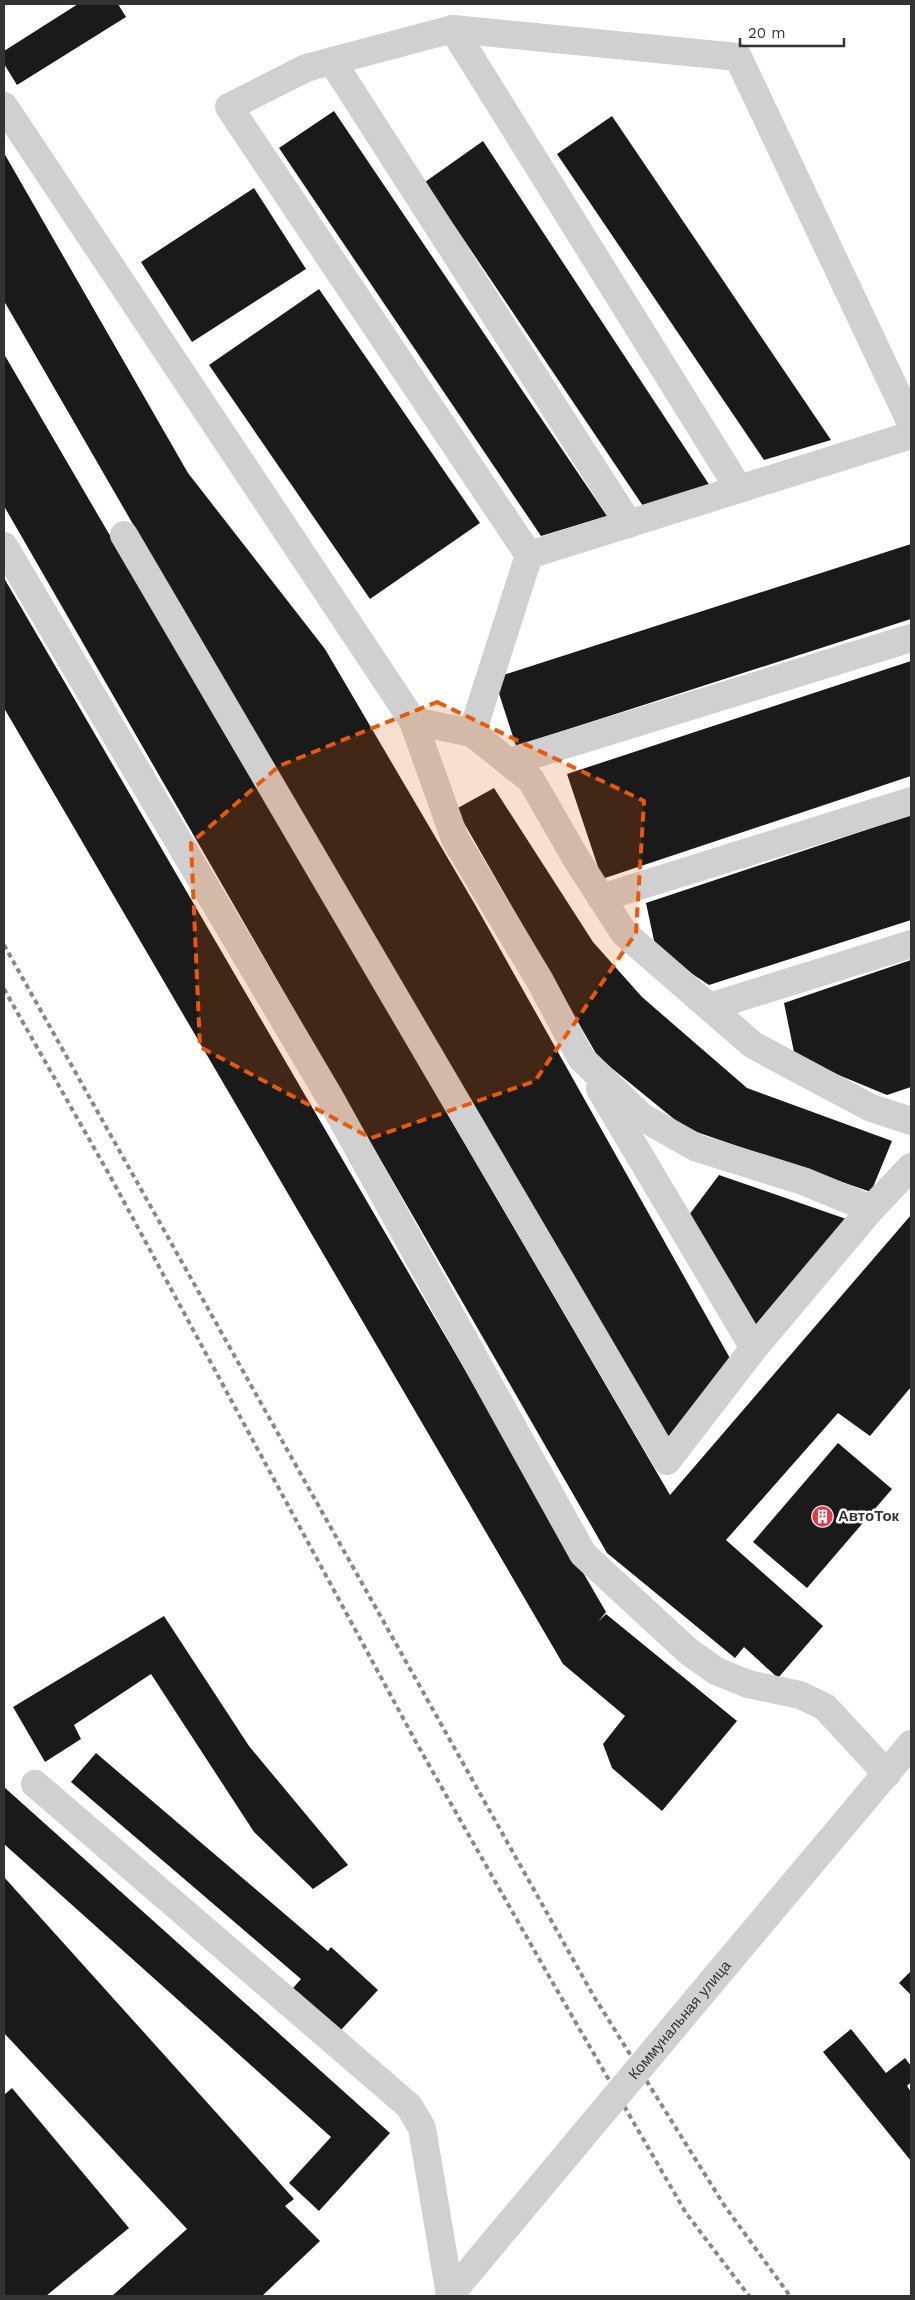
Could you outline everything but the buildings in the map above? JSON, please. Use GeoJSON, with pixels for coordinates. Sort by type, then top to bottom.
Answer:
{"type":"FeatureCollection","features":[{"type":"Feature","properties":{"kind":"street"},"geometry":{"type":"LineString","coordinates":[[452,29],[739,489]]}},
{"type":"Feature","properties":{"kind":"street"},"geometry":{"type":"LineString","coordinates":[[529,555],[229,107],[306,68],[452,29],[738,57],[911,423]]}},
{"type":"Feature","properties":{"kind":"street"},"geometry":{"type":"LineString","coordinates":[[332,61],[628,524]]}},
{"type":"Feature","properties":{"kind":"street"},"geometry":{"type":"LineString","coordinates":[[4,106],[413,721],[455,838],[540,981],[581,1058],[754,1348]]}},
{"type":"Feature","properties":{"kind":"street"},"geometry":{"type":"LineString","coordinates":[[529,555],[911,435]]}},
{"type":"Feature","properties":{"kind":"street"},"geometry":{"type":"LineString","coordinates":[[124,535],[667,1461],[754,1348],[871,1209],[911,1167]]}},
{"type":"Feature","properties":{"kind":"street"},"geometry":{"type":"LineString","coordinates":[[4,546],[329,1096],[583,1554],[688,1651],[716,1671],[748,1684],[800,1695],[825,1707],[887,1774]]}},
{"type":"Feature","properties":{"kind":"street"},"geometry":{"type":"LineString","coordinates":[[472,732],[529,555]]}},
{"type":"Feature","properties":{"kind":"street"},"geometry":{"type":"LineString","coordinates":[[509,762],[911,638]]}},
{"type":"Feature","properties":{"kind":"street"},"geometry":{"type":"LineString","coordinates":[[413,721],[472,732],[531,780],[577,860],[624,933],[753,1045],[871,1108],[911,1121]]}},
{"type":"Feature","properties":{"kind":"street"},"geometry":{"type":"LineString","coordinates":[[602,898],[911,801]]}},
{"type":"Feature","properties":{"kind":"street"},"geometry":{"type":"LineString","coordinates":[[709,1007],[911,944]]}},
{"type":"Feature","properties":{"kind":"street"},"geometry":{"type":"LineString","coordinates":[[581,1058],[642,1116],[697,1148],[803,1181],[871,1209]]}},
{"type":"Feature","properties":{"kind":"street","name":"Коммунальная улица"},"geometry":{"type":"LineString","coordinates":[[450,2296],[911,1744]]}},
{"type":"Feature","properties":{"kind":"street"},"geometry":{"type":"LineString","coordinates":[[35,1784],[409,2106],[422,2128],[450,2296]]}},
{"type":"Feature","properties":{"kind":"highlighted area"},"geometry":{"type":"Polygon","coordinates":[[[437,702],[644,801],[636,933],[535,1081],[371,1138],[200,1047],[191,843],[279,766],[437,702]]]}},
{"type":"Feature","properties":{"kind":"railway"},"geometry":{"type":"LineString","coordinates":[[4,945],[593,1995],[724,2205],[790,2296]]}},
{"type":"Feature","properties":{"kind":"railway"},"geometry":{"type":"LineString","coordinates":[[4,989],[110,1176],[417,1744],[550,1978],[686,2213],[749,2296]]}},
{"type":"Feature","properties":{"kind":"place","name":"АвтоТок"},"geometry":{"type":"Point","coordinates":[822,1516]}}]}
